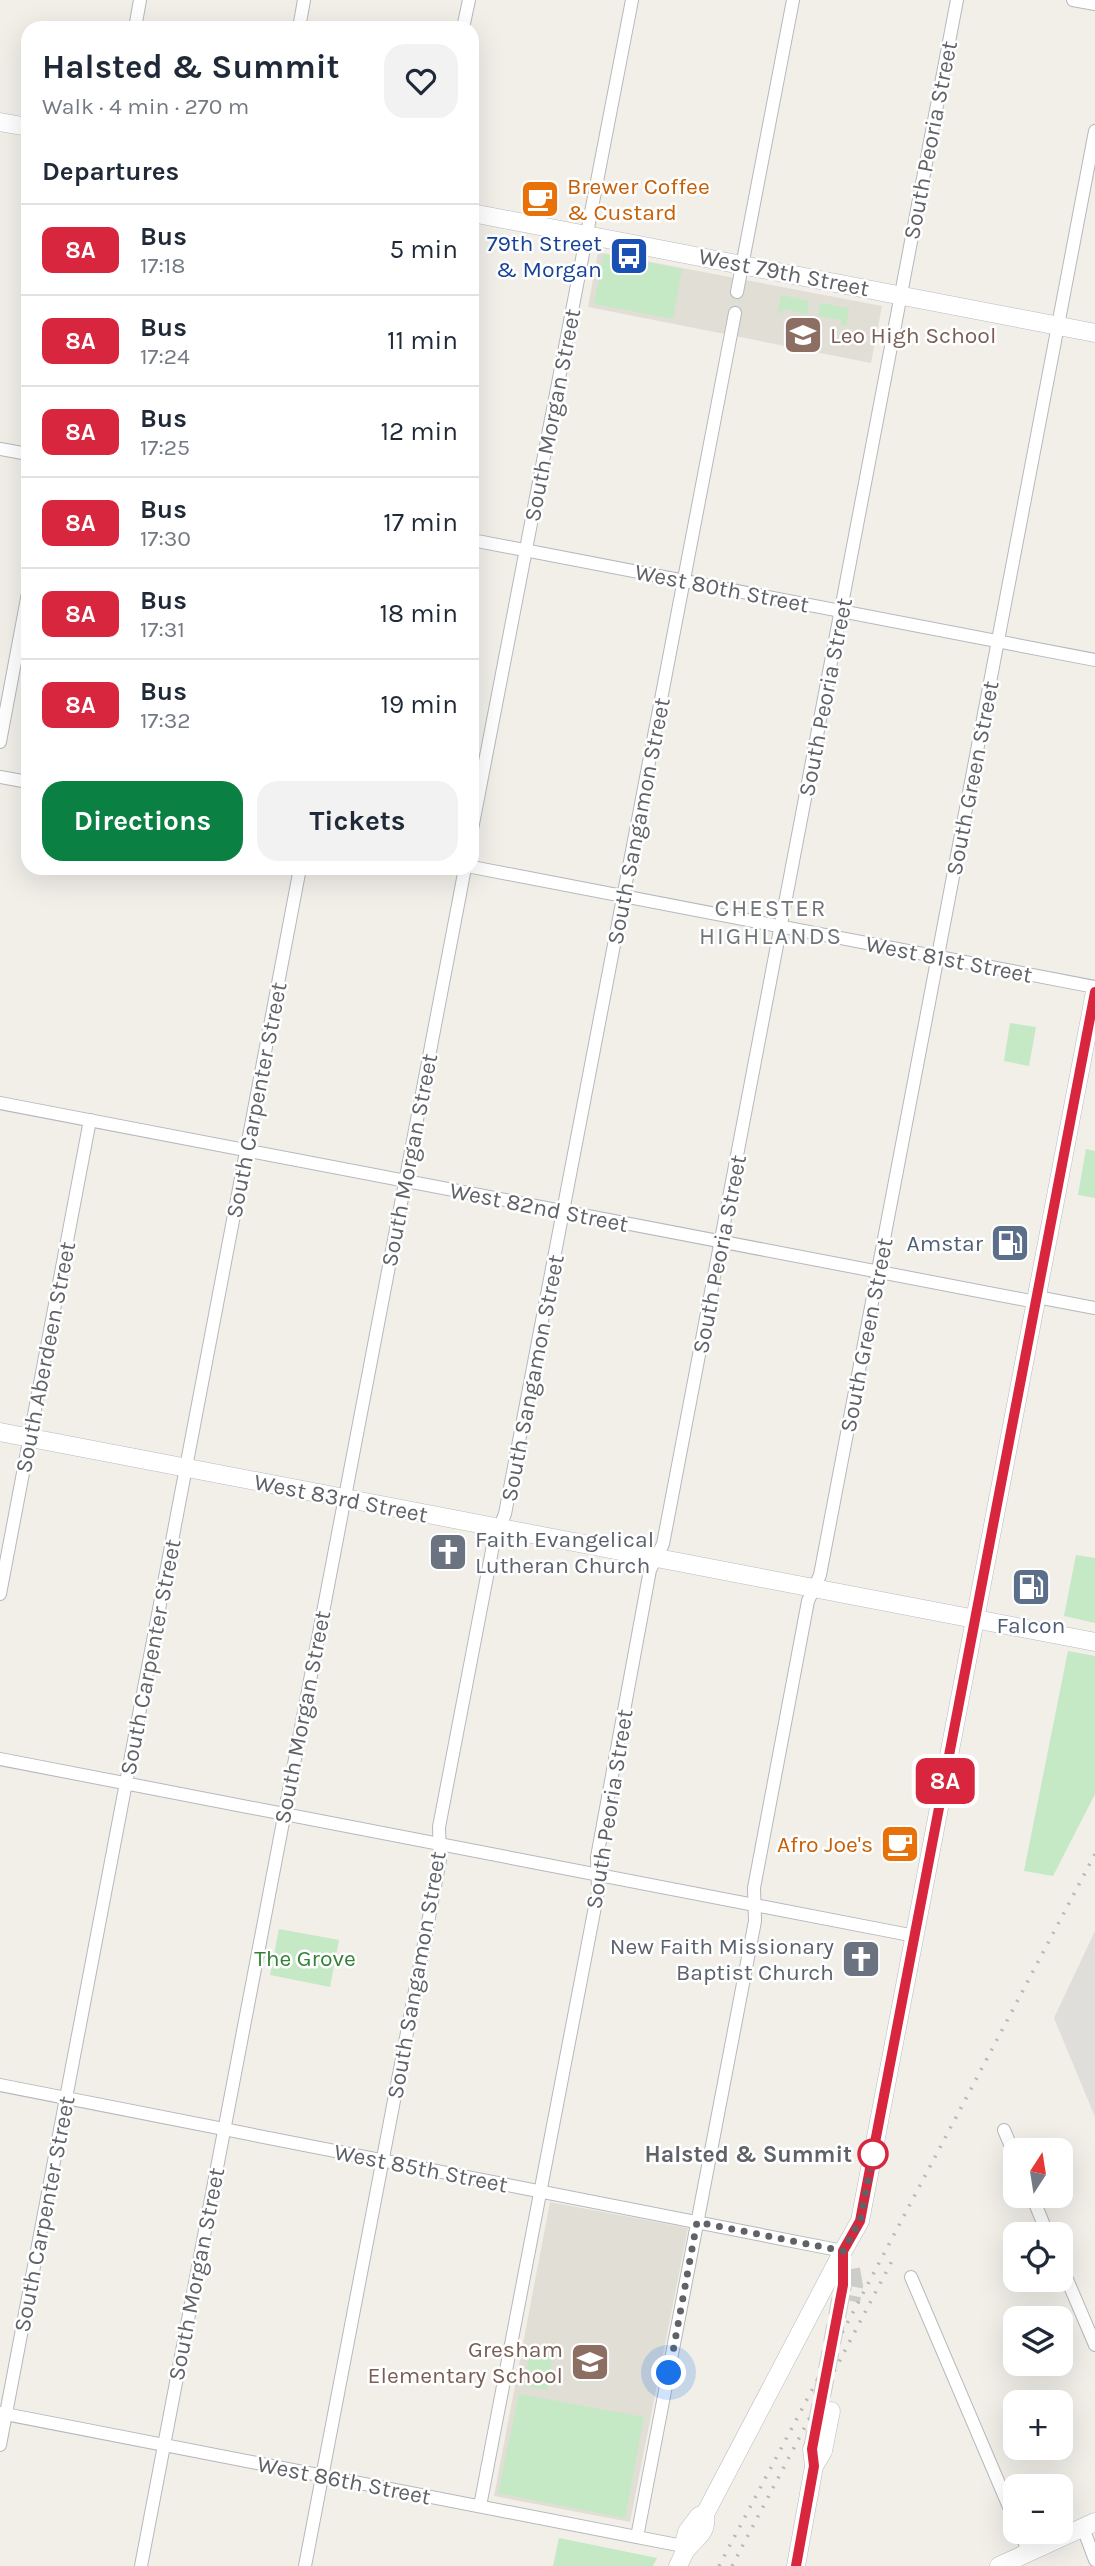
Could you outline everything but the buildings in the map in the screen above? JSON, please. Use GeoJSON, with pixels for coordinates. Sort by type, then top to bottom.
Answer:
{"type":"FeatureCollection","features":[{"type":"Feature","properties":{"kind":"main road"},"geometry":{"type":"LineString","coordinates":[[0,122],[21,126]]}},
{"type":"Feature","properties":{"kind":"main road","name":"West 79th Street"},"geometry":{"type":"LineString","coordinates":[[479,214],[1095,332]]}},
{"type":"Feature","properties":{"kind":"main road"},"geometry":{"type":"LineString","coordinates":[[678,2566],[688,2547],[695,2544],[701,2535],[705,2514],[860,2221],[1095,989]]}},
{"type":"Feature","properties":{"kind":"main road","name":"West 83rd Street"},"geometry":{"type":"LineString","coordinates":[[0,1432],[1095,1642]]}},
{"type":"Feature","properties":{"kind":"main road"},"geometry":{"type":"LineString","coordinates":[[843,2251],[847,2277]]}},
{"type":"Feature","properties":{"kind":"main road"},"geometry":{"type":"LineString","coordinates":[[796,2566],[813,2457],[823,2451],[831,2411]]}},
{"type":"Feature","properties":{"kind":"main road"},"geometry":{"type":"LineString","coordinates":[[999,2566],[1089,2525]]}},
{"type":"Feature","properties":{"kind":"street"},"geometry":{"type":"LineString","coordinates":[[136,21],[141,0]]}},
{"type":"Feature","properties":{"kind":"street"},"geometry":{"type":"LineString","coordinates":[[300,21],[304,0]]}},
{"type":"Feature","properties":{"kind":"street"},"geometry":{"type":"LineString","coordinates":[[464,21],[468,0]]}},
{"type":"Feature","properties":{"kind":"street","name":"South Morgan Street"},"geometry":{"type":"LineString","coordinates":[[479,793],[632,0]]}},
{"type":"Feature","properties":{"kind":"street"},"geometry":{"type":"LineString","coordinates":[[737,292],[793,0]]}},
{"type":"Feature","properties":{"kind":"street","name":"South Peoria Street"},"geometry":{"type":"LineString","coordinates":[[480,2506],[598,1891],[597,1857],[650,1570],[663,1544],[957,0]]}},
{"type":"Feature","properties":{"kind":"street"},"geometry":{"type":"LineString","coordinates":[[1073,0],[1095,4]]}},
{"type":"Feature","properties":{"kind":"street","name":"South Green Street"},"geometry":{"type":"LineString","coordinates":[[638,2537],[755,1921],[754,1888],[808,1601],[820,1575],[1095,131]]}},
{"type":"Feature","properties":{"kind":"street","name":"South Sangamon Street"},"geometry":{"type":"LineString","coordinates":[[305,2566],[440,1860],[439,1827],[494,1540],[505,1514],[565,1212],[735,313]]}},
{"type":"Feature","properties":{"kind":"street"},"geometry":{"type":"LineString","coordinates":[[0,449],[21,453]]}},
{"type":"Feature","properties":{"kind":"street","name":"West 80th Street"},"geometry":{"type":"LineString","coordinates":[[479,541],[1095,660]]}},
{"type":"Feature","properties":{"kind":"street"},"geometry":{"type":"LineString","coordinates":[[0,742],[21,630]]}},
{"type":"Feature","properties":{"kind":"street"},"geometry":{"type":"LineString","coordinates":[[0,776],[21,780]]}},
{"type":"Feature","properties":{"kind":"street","name":"West 81st Street"},"geometry":{"type":"LineString","coordinates":[[479,868],[1095,989]]}},
{"type":"Feature","properties":{"kind":"street","name":"South Carpenter Street"},"geometry":{"type":"LineString","coordinates":[[0,2445],[3,2413],[66,2098],[299,875]]}},
{"type":"Feature","properties":{"kind":"street","name":"South Morgan Street"},"geometry":{"type":"LineString","coordinates":[[141,2566],[464,875]]}},
{"type":"Feature","properties":{"kind":"street","name":"West 82nd Street"},"geometry":{"type":"LineString","coordinates":[[0,1103],[878,1272],[1095,1308]]}},
{"type":"Feature","properties":{"kind":"street","name":"South Aberdeen Street"},"geometry":{"type":"LineString","coordinates":[[0,1594],[90,1120]]}},
{"type":"Feature","properties":{"kind":"street"},"geometry":{"type":"LineString","coordinates":[[0,1759],[915,1936]]}},
{"type":"Feature","properties":{"kind":"street","name":"West 85th Street"},"geometry":{"type":"LineString","coordinates":[[0,2085],[843,2251]]}},
{"type":"Feature","properties":{"kind":"street"},"geometry":{"type":"LineString","coordinates":[[1004,2130],[1007,2138]]}},
{"type":"Feature","properties":{"kind":"street"},"geometry":{"type":"LineString","coordinates":[[911,2277],[1003,2493]]}},
{"type":"Feature","properties":{"kind":"street"},"geometry":{"type":"LineString","coordinates":[[1072,2292],[1095,2345]]}},
{"type":"Feature","properties":{"kind":"street","name":"West 86th Street"},"geometry":{"type":"LineString","coordinates":[[3,2413],[688,2547]]}},
{"type":"Feature","properties":{"kind":"street"},"geometry":{"type":"LineString","coordinates":[[1089,2525],[1095,2560]]}},
{"type":"Feature","properties":{"kind":"street"},"geometry":{"type":"LineString","coordinates":[[1025,2544],[1029,2553]]}},
{"type":"Feature","properties":{"kind":"shaded area","name":"Leo High School"},"geometry":{"type":"Polygon","coordinates":[[[598,252],[882,306],[871,363],[588,307],[598,252]]]}},
{"type":"Feature","properties":{"kind":"shaded area"},"geometry":{"type":"Polygon","coordinates":[[[1095,1931],[1095,2117],[1054,2018],[1095,1931]]]}},
{"type":"Feature","properties":{"kind":"shaded area","name":"Gresham Elementary School"},"geometry":{"type":"Polygon","coordinates":[[[550,2202],[688,2228],[630,2522],[494,2496],[550,2202]]]}},
{"type":"Feature","properties":{"kind":"green space"},"geometry":{"type":"Polygon","coordinates":[[[604,254],[682,269],[673,319],[594,304],[604,254]]]}},
{"type":"Feature","properties":{"kind":"green space"},"geometry":{"type":"Polygon","coordinates":[[[781,295],[809,301],[807,314],[784,309],[782,314],[778,312],[781,295]]]}},
{"type":"Feature","properties":{"kind":"green space"},"geometry":{"type":"Polygon","coordinates":[[[820,303],[849,308],[846,326],[841,325],[841,320],[818,316],[820,303]]]}},
{"type":"Feature","properties":{"kind":"green space"},"geometry":{"type":"Polygon","coordinates":[[[1010,1023],[1036,1027],[1029,1066],[1004,1061],[1010,1023]]]}},
{"type":"Feature","properties":{"kind":"green space"},"geometry":{"type":"Polygon","coordinates":[[[1086,1149],[1095,1151],[1095,1198],[1078,1195],[1086,1149]]]}},
{"type":"Feature","properties":{"kind":"green space"},"geometry":{"type":"Polygon","coordinates":[[[1076,1555],[1095,1558],[1095,1623],[1064,1616],[1076,1555]]]}},
{"type":"Feature","properties":{"kind":"green space"},"geometry":{"type":"Polygon","coordinates":[[[1068,1651],[1095,1656],[1095,1794],[1053,1876],[1024,1871],[1068,1651]]]}},
{"type":"Feature","properties":{"kind":"green space","name":"The Grove"},"geometry":{"type":"Polygon","coordinates":[[[279,1929],[339,1940],[330,1987],[270,1975],[279,1929]]]}},
{"type":"Feature","properties":{"kind":"green space"},"geometry":{"type":"Polygon","coordinates":[[[530,2350],[553,2354],[547,2390],[524,2386],[530,2350]]]}},
{"type":"Feature","properties":{"kind":"green space"},"geometry":{"type":"Polygon","coordinates":[[[519,2394],[644,2417],[625,2518],[498,2493],[519,2394]]]}},
{"type":"Feature","properties":{"kind":"green space"},"geometry":{"type":"Polygon","coordinates":[[[559,2538],[657,2558],[653,2566],[553,2566],[559,2538]]]}},
{"type":"Feature","properties":{"kind":"tunnel"},"geometry":{"type":"LineString","coordinates":[[851,2269],[854,2286],[851,2301]]}},
{"type":"Feature","properties":{"kind":"tunnel"},"geometry":{"type":"LineString","coordinates":[[812,2449],[843,2285]]}},
{"type":"Feature","properties":{"kind":"railway"},"geometry":{"type":"LineString","coordinates":[[719,2566],[1095,1854]]}},
{"type":"Feature","properties":{"kind":"railway"},"geometry":{"type":"LineString","coordinates":[[732,2566],[893,2259]]}},
{"type":"Feature","properties":{"kind":"bus line","name":"8A"},"geometry":{"type":"LineString","coordinates":[[796,2566],[814,2466],[812,2449],[843,2285],[843,2251],[860,2221],[1095,992]]}},
{"type":"Feature","properties":{"kind":"place","name":"Brewer Coffee & Custard"},"geometry":{"type":"Point","coordinates":[540,199]}},
{"type":"Feature","properties":{"kind":"place","name":"79th Street & Morgan"},"geometry":{"type":"Point","coordinates":[629,256]}},
{"type":"Feature","properties":{"kind":"place","name":"Leo High School"},"geometry":{"type":"Point","coordinates":[803,335]}},
{"type":"Feature","properties":{"kind":"place","name":"Amstar"},"geometry":{"type":"Point","coordinates":[1010,1243]}},
{"type":"Feature","properties":{"kind":"place","name":"Faith Evangelical Lutheran Church"},"geometry":{"type":"Point","coordinates":[448,1552]}},
{"type":"Feature","properties":{"kind":"place","name":"Falcon"},"geometry":{"type":"Point","coordinates":[1031,1587]}},
{"type":"Feature","properties":{"kind":"place","name":"Afro Joe's"},"geometry":{"type":"Point","coordinates":[900,1844]}},
{"type":"Feature","properties":{"kind":"place","name":"New Faith Missionary Baptist Church"},"geometry":{"type":"Point","coordinates":[861,1959]}},
{"type":"Feature","properties":{"kind":"place","name":"Halsted & Summit"},"geometry":{"type":"Point","coordinates":[873,2154]}},
{"type":"Feature","properties":{"kind":"place","name":"Gresham Elementary School"},"geometry":{"type":"Point","coordinates":[590,2362]}},
{"type":"Feature","properties":{"kind":"district","name":"CHESTER HIGHLANDS"},"geometry":{"type":"Point","coordinates":[771,922]}},
{"type":"Feature","properties":{"kind":"route"},"geometry":{"type":"LineString","coordinates":[[669,2373],[697,2222],[843,2251],[860,2221],[875,2146],[873,2154]]}}]}
